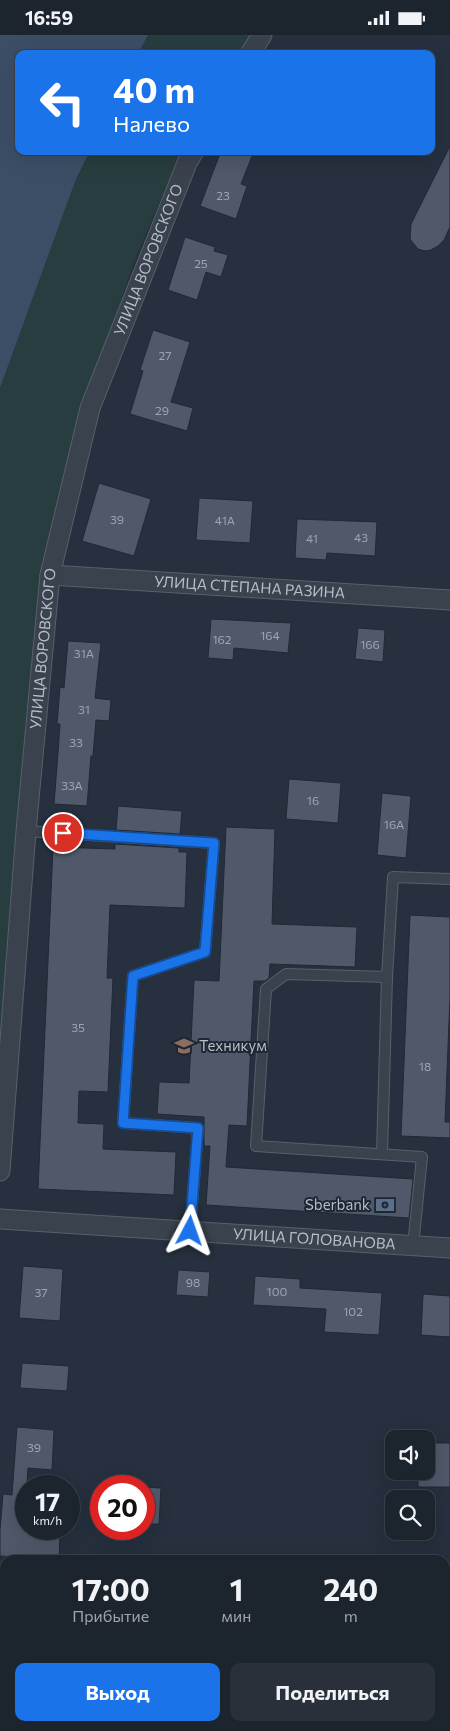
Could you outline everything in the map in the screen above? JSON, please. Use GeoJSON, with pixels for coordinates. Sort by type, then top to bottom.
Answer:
{"type":"FeatureCollection","features":[{"type":"Feature","properties":{"kind":"street"},"geometry":{"type":"LineString","coordinates":[[253,50],[262,35]]}},
{"type":"Feature","properties":{"kind":"street","name":"УЛИЦА ВОРОВСКОГО"},"geometry":{"type":"LineString","coordinates":[[0,1171],[26,831],[50,575],[90,408],[192,155]]}},
{"type":"Feature","properties":{"kind":"street","name":"УЛИЦА СТЕПАНА РАЗИНА"},"geometry":{"type":"LineString","coordinates":[[50,575],[450,601]]}},
{"type":"Feature","properties":{"kind":"street","name":"УЛИЦА ГОЛОВАНОВА"},"geometry":{"type":"LineString","coordinates":[[0,1219],[450,1248]]}},
{"type":"Feature","properties":{"kind":"lane"},"geometry":{"type":"LineString","coordinates":[[26,831],[214,843],[205,952],[133,976],[123,1123],[198,1128],[190,1231]]}},
{"type":"Feature","properties":{"kind":"lane"},"geometry":{"type":"LineString","coordinates":[[382,1154],[387,977],[393,877],[450,879]]}},
{"type":"Feature","properties":{"kind":"lane"},"geometry":{"type":"LineString","coordinates":[[387,977],[286,975],[266,989],[256,1146],[422,1157],[413,1246]]}},
{"type":"Feature","properties":{"kind":"green space"},"geometry":{"type":"Polygon","coordinates":[[[148,35],[251,35],[242,50],[140,50],[148,35]]]}},
{"type":"Feature","properties":{"kind":"green space"},"geometry":{"type":"Polygon","coordinates":[[[88,155],[182,155],[136,257],[92,381],[79,424],[40,579],[7,942],[0,1096],[0,388],[76,179],[88,155]]]}},
{"type":"Feature","properties":{"kind":"water"},"geometry":{"type":"Polygon","coordinates":[[[0,35],[148,35],[140,50],[15,50],[15,155],[88,155],[76,179],[0,388],[0,35]]]}},
{"type":"Feature","properties":{"kind":"building"},"geometry":{"type":"Polygon","coordinates":[[[450,146],[450,227],[444,240],[438,246],[425,251],[418,249],[410,239],[411,224],[450,146]]]}},
{"type":"Feature","properties":{"kind":"building"},"geometry":{"type":"Polygon","coordinates":[[[219,155],[252,155],[241,184],[247,186],[236,219],[200,206],[219,155]]]}},
{"type":"Feature","properties":{"kind":"building"},"geometry":{"type":"Polygon","coordinates":[[[185,237],[215,247],[214,251],[228,255],[221,277],[206,272],[197,300],[168,290],[185,237]]]}},
{"type":"Feature","properties":{"kind":"building"},"geometry":{"type":"Polygon","coordinates":[[[153,330],[190,342],[171,402],[193,408],[187,431],[130,414],[143,371],[140,370],[153,330]]]}},
{"type":"Feature","properties":{"kind":"building"},"geometry":{"type":"Polygon","coordinates":[[[99,483],[151,499],[134,556],[82,541],[99,483]]]}},
{"type":"Feature","properties":{"kind":"building"},"geometry":{"type":"Polygon","coordinates":[[[199,498],[253,501],[250,543],[196,540],[199,498]]]}},
{"type":"Feature","properties":{"kind":"building"},"geometry":{"type":"Polygon","coordinates":[[[297,519],[377,522],[375,556],[327,553],[326,560],[295,558],[297,519]]]}},
{"type":"Feature","properties":{"kind":"building"},"geometry":{"type":"Polygon","coordinates":[[[211,619],[291,623],[288,653],[234,648],[233,660],[208,658],[211,619]]]}},
{"type":"Feature","properties":{"kind":"building"},"geometry":{"type":"Polygon","coordinates":[[[358,628],[385,630],[383,662],[355,659],[358,628]]]}},
{"type":"Feature","properties":{"kind":"building"},"geometry":{"type":"Polygon","coordinates":[[[68,641],[101,643],[95,698],[111,700],[109,721],[96,720],[87,806],[54,804],[60,724],[57,724],[60,687],[64,688],[68,641]]]}},
{"type":"Feature","properties":{"kind":"building"},"geometry":{"type":"Polygon","coordinates":[[[289,779],[341,783],[338,823],[286,819],[289,779]]]}},
{"type":"Feature","properties":{"kind":"building"},"geometry":{"type":"Polygon","coordinates":[[[382,793],[411,796],[406,858],[377,855],[382,793]]]}},
{"type":"Feature","properties":{"kind":"building"},"geometry":{"type":"Polygon","coordinates":[[[118,806],[182,811],[180,834],[116,830],[118,806]]]}},
{"type":"Feature","properties":{"kind":"building"},"geometry":{"type":"Polygon","coordinates":[[[226,827],[275,829],[272,924],[357,927],[355,967],[270,964],[269,978],[265,981],[254,981],[247,1126],[229,1125],[226,1167],[413,1179],[409,1218],[206,1205],[210,1146],[204,1146],[204,1117],[157,1114],[159,1082],[189,1083],[194,980],[219,981],[226,827]]]}},
{"type":"Feature","properties":{"kind":"building"},"geometry":{"type":"Polygon","coordinates":[[[115,844],[179,848],[179,852],[187,852],[185,908],[110,905],[107,978],[113,978],[108,1092],[79,1091],[78,1123],[104,1124],[103,1149],[176,1152],[174,1195],[38,1189],[53,847],[115,849],[115,844]]]}},
{"type":"Feature","properties":{"kind":"building"},"geometry":{"type":"Polygon","coordinates":[[[410,915],[450,917],[450,997],[445,1122],[450,1122],[450,1138],[401,1136],[410,915]]]}},
{"type":"Feature","properties":{"kind":"building"},"geometry":{"type":"Polygon","coordinates":[[[23,1266],[63,1269],[60,1321],[19,1318],[23,1266]]]}},
{"type":"Feature","properties":{"kind":"building"},"geometry":{"type":"Polygon","coordinates":[[[178,1270],[210,1272],[208,1297],[176,1295],[178,1270]]]}},
{"type":"Feature","properties":{"kind":"building"},"geometry":{"type":"Polygon","coordinates":[[[255,1276],[300,1279],[300,1288],[382,1293],[379,1335],[324,1332],[326,1309],[253,1305],[255,1276]]]}},
{"type":"Feature","properties":{"kind":"building"},"geometry":{"type":"Polygon","coordinates":[[[423,1294],[450,1296],[450,1337],[421,1335],[423,1294]]]}},
{"type":"Feature","properties":{"kind":"building"},"geometry":{"type":"Polygon","coordinates":[[[22,1363],[69,1366],[67,1391],[20,1388],[22,1363]]]}},
{"type":"Feature","properties":{"kind":"building"},"geometry":{"type":"Polygon","coordinates":[[[17,1427],[54,1430],[52,1470],[28,1468],[28,1475],[15,1475],[15,1540],[60,1540],[59,1555],[0,1555],[3,1494],[12,1495],[17,1427]]]}},
{"type":"Feature","properties":{"kind":"building"},"geometry":{"type":"Polygon","coordinates":[[[435,1443],[450,1443],[450,1487],[418,1487],[418,1480],[435,1480],[435,1443]]]}},
{"type":"Feature","properties":{"kind":"building"},"geometry":{"type":"Polygon","coordinates":[[[155,1488],[161,1488],[159,1524],[155,1524],[155,1488]]]}},
{"type":"Feature","properties":{"kind":"place","name":"Техникум"},"geometry":{"type":"Point","coordinates":[184,1046]}},
{"type":"Feature","properties":{"kind":"place","name":"Sberbank"},"geometry":{"type":"Point","coordinates":[385,1205]}},
{"type":"Feature","properties":{"kind":"route"},"geometry":{"type":"LineString","coordinates":[[63,833],[214,843],[205,952],[133,976],[123,1123],[198,1128],[190,1231]]}}]}
